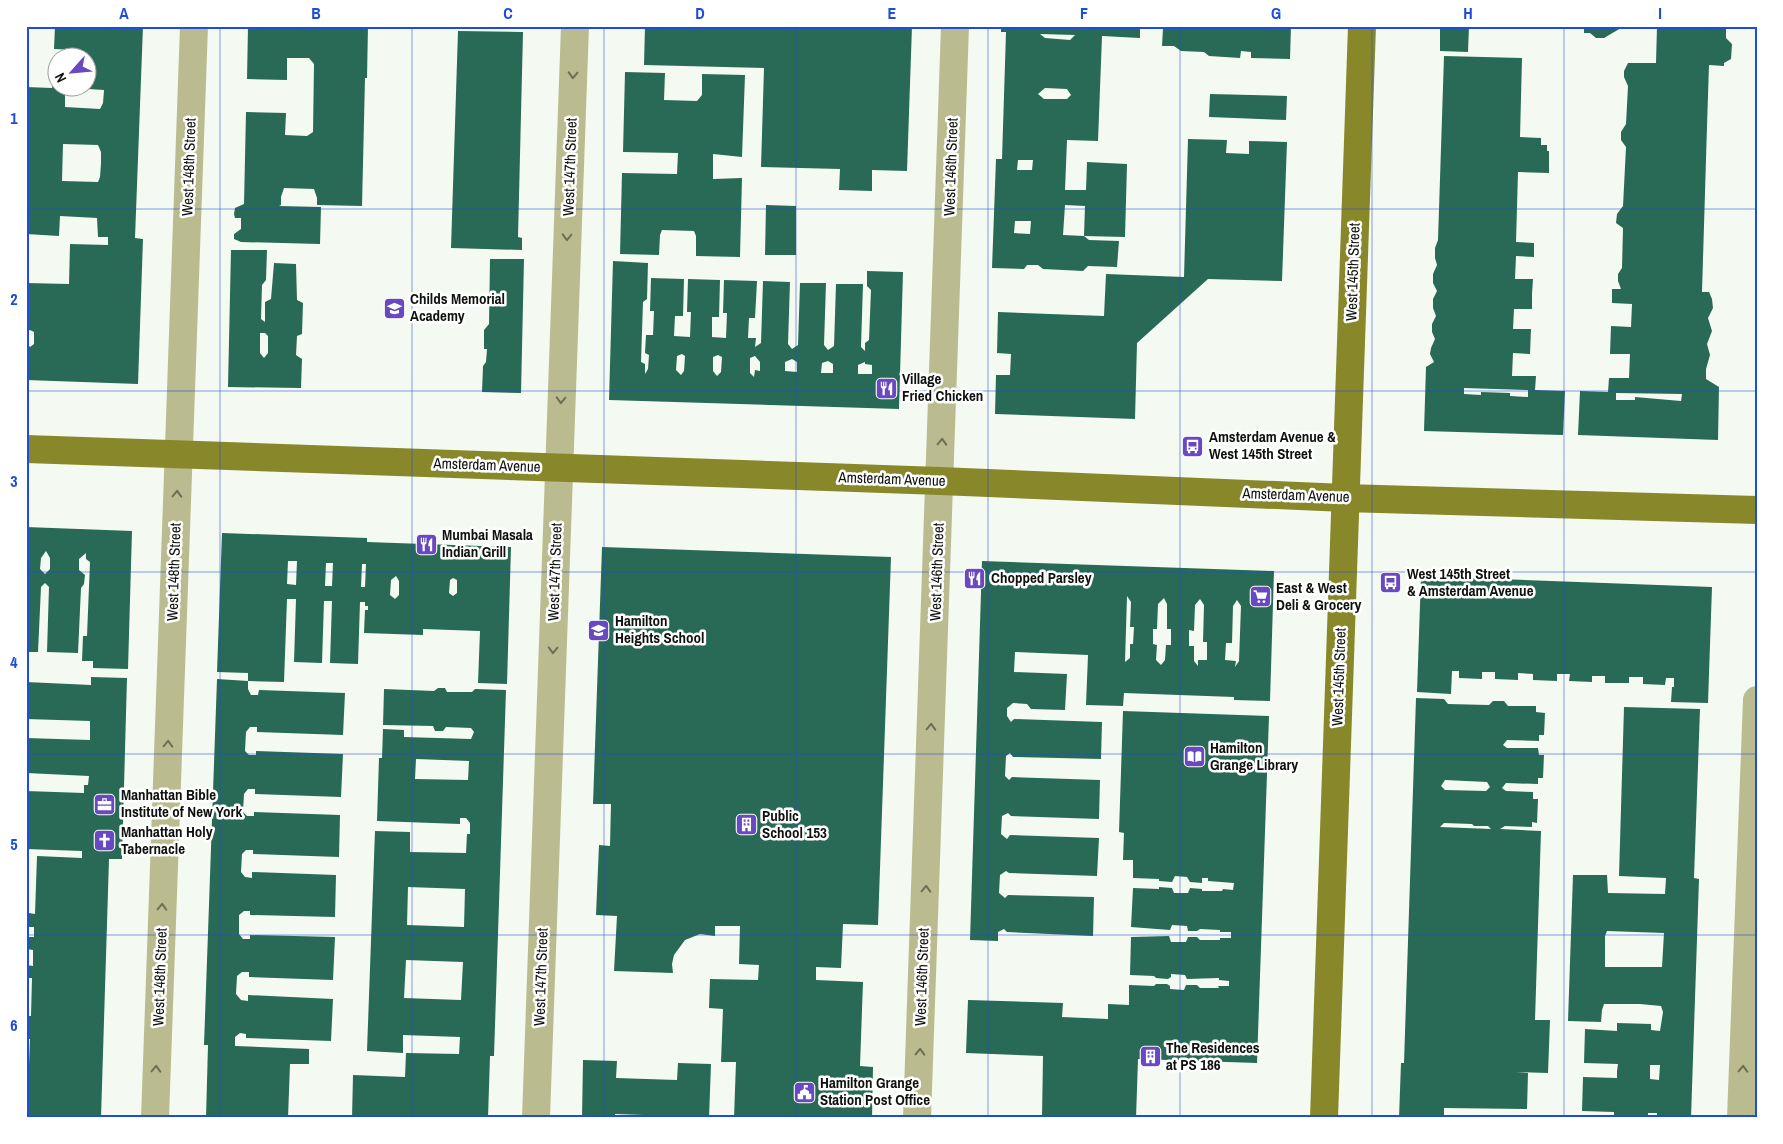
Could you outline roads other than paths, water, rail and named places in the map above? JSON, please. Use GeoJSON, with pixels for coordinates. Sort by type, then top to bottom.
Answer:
{"type":"FeatureCollection","features":[{"type":"Feature","properties":{"kind":"main road","name":"West 145th Street"},"geometry":{"type":"LineString","coordinates":[[1324,1118],[1362,26]]}},
{"type":"Feature","properties":{"kind":"main road","name":"Amsterdam Avenue"},"geometry":{"type":"LineString","coordinates":[[26,449],[940,481],[1346,498],[1757,510]]}},
{"type":"Feature","properties":{"kind":"street","name":"West 148th Street"},"geometry":{"type":"LineString","coordinates":[[155,1118],[194,26]]}},
{"type":"Feature","properties":{"kind":"street","name":"West 147th Street"},"geometry":{"type":"LineString","coordinates":[[536,1118],[574,26]]}},
{"type":"Feature","properties":{"kind":"street","name":"West 146th Street"},"geometry":{"type":"LineString","coordinates":[[917,1118],[956,26]]}},
{"type":"Feature","properties":{"kind":"street"},"geometry":{"type":"LineString","coordinates":[[1741,1118],[1757,700]]}},
{"type":"Feature","properties":{"kind":"place","name":"Childs Memorial Academy"},"geometry":{"type":"Point","coordinates":[394,308]}},
{"type":"Feature","properties":{"kind":"place","name":"Village Fried Chicken"},"geometry":{"type":"Point","coordinates":[886,388]}},
{"type":"Feature","properties":{"kind":"place","name":"Amsterdam Avenue & West 145th Street"},"geometry":{"type":"Point","coordinates":[1193,446]}},
{"type":"Feature","properties":{"kind":"place","name":"Mumbai Masala Indian Grill"},"geometry":{"type":"Point","coordinates":[426,544]}},
{"type":"Feature","properties":{"kind":"place","name":"Chopped Parsley"},"geometry":{"type":"Point","coordinates":[975,578]}},
{"type":"Feature","properties":{"kind":"place","name":"West 145th Street & Amsterdam Avenue"},"geometry":{"type":"Point","coordinates":[1391,583]}},
{"type":"Feature","properties":{"kind":"place","name":"East & West Deli & Grocery"},"geometry":{"type":"Point","coordinates":[1260,597]}},
{"type":"Feature","properties":{"kind":"place","name":"Hamilton Heights School"},"geometry":{"type":"Point","coordinates":[599,630]}},
{"type":"Feature","properties":{"kind":"place","name":"Hamilton Grange Library"},"geometry":{"type":"Point","coordinates":[1194,757]}},
{"type":"Feature","properties":{"kind":"place","name":"Manhattan Bible Institute of New York"},"geometry":{"type":"Point","coordinates":[105,804]}},
{"type":"Feature","properties":{"kind":"place","name":"Public School 153"},"geometry":{"type":"Point","coordinates":[746,825]}},
{"type":"Feature","properties":{"kind":"place","name":"Manhattan Holy Tabernacle"},"geometry":{"type":"Point","coordinates":[105,841]}},
{"type":"Feature","properties":{"kind":"place","name":"The Residences at PS 186"},"geometry":{"type":"Point","coordinates":[1150,1057]}},
{"type":"Feature","properties":{"kind":"place","name":"Hamilton Grange Station Post Office"},"geometry":{"type":"Point","coordinates":[804,1092]}}]}
